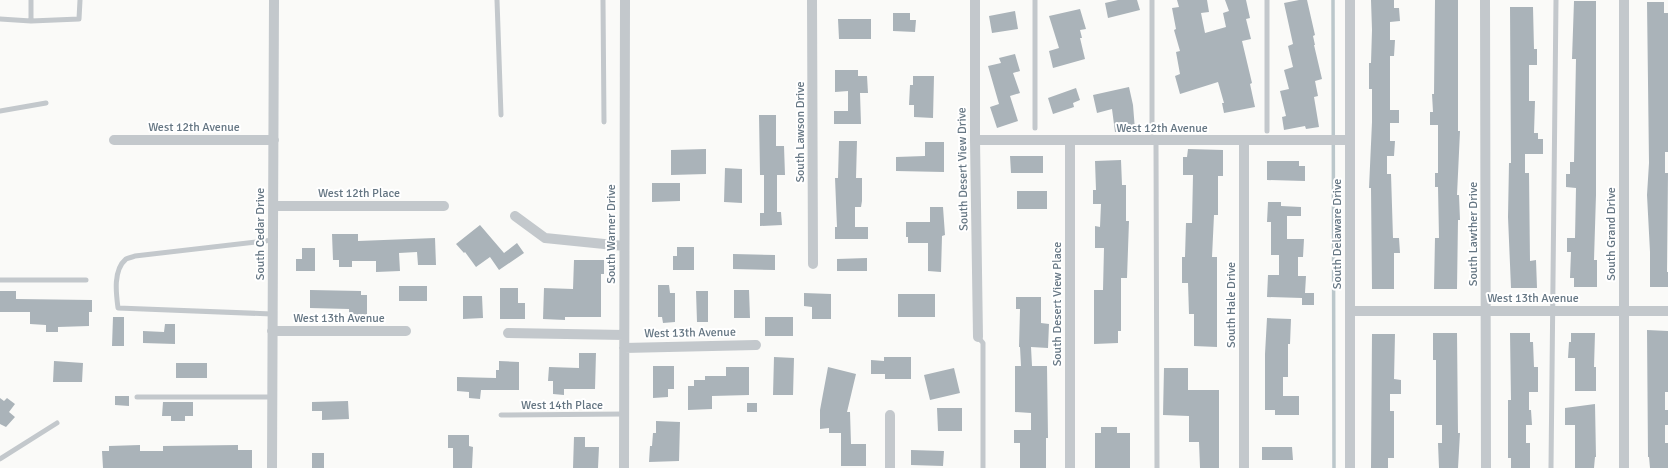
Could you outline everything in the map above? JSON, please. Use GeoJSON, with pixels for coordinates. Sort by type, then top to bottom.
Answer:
{"type":"FeatureCollection","features":[{"type":"Feature","properties":{"kind":"street","name":"South Cedar Drive"},"geometry":{"type":"LineString","coordinates":[[272,468],[274,0]]}},
{"type":"Feature","properties":{"kind":"street","name":"South Warner Drive"},"geometry":{"type":"LineString","coordinates":[[624,468],[625,0]]}},
{"type":"Feature","properties":{"kind":"street","name":"South Lawson Drive"},"geometry":{"type":"LineString","coordinates":[[812,0],[813,264]]}},
{"type":"Feature","properties":{"kind":"street","name":"South Desert View Drive"},"geometry":{"type":"LineString","coordinates":[[975,0],[975,140],[978,337]]}},
{"type":"Feature","properties":{"kind":"street","name":"South Delaware Drive"},"geometry":{"type":"LineString","coordinates":[[1350,0],[1350,468]]}},
{"type":"Feature","properties":{"kind":"street","name":"South Lawther Drive"},"geometry":{"type":"LineString","coordinates":[[1485,0],[1486,468]]}},
{"type":"Feature","properties":{"kind":"street","name":"South Grand Drive"},"geometry":{"type":"LineString","coordinates":[[1624,0],[1624,468]]}},
{"type":"Feature","properties":{"kind":"street","name":"West 12th Avenue"},"geometry":{"type":"LineString","coordinates":[[975,140],[1070,141],[1154,136],[1244,141],[1349,140]]}},
{"type":"Feature","properties":{"kind":"street","name":"West 12th Avenue"},"geometry":{"type":"LineString","coordinates":[[114,140],[274,140]]}},
{"type":"Feature","properties":{"kind":"street","name":"South Desert View Place"},"geometry":{"type":"LineString","coordinates":[[1070,141],[1070,468]]}},
{"type":"Feature","properties":{"kind":"street","name":"South Hale Drive"},"geometry":{"type":"LineString","coordinates":[[1244,141],[1244,468]]}},
{"type":"Feature","properties":{"kind":"street","name":"West 12th Place"},"geometry":{"type":"LineString","coordinates":[[273,206],[444,206]]}},
{"type":"Feature","properties":{"kind":"street"},"geometry":{"type":"LineString","coordinates":[[515,216],[545,238],[624,246]]}},
{"type":"Feature","properties":{"kind":"street","name":"West 13th Avenue"},"geometry":{"type":"LineString","coordinates":[[1350,311],[1668,311]]}},
{"type":"Feature","properties":{"kind":"street","name":"West 13th Avenue"},"geometry":{"type":"LineString","coordinates":[[272,332],[406,331]]}},
{"type":"Feature","properties":{"kind":"street"},"geometry":{"type":"LineString","coordinates":[[508,333],[624,335]]}},
{"type":"Feature","properties":{"kind":"street","name":"West 13th Avenue"},"geometry":{"type":"LineString","coordinates":[[624,348],[756,345]]}},
{"type":"Feature","properties":{"kind":"street"},"geometry":{"type":"LineString","coordinates":[[890,415],[890,468]]}},
{"type":"Feature","properties":{"kind":"lane"},"geometry":{"type":"LineString","coordinates":[[31,0],[31,21]]}},
{"type":"Feature","properties":{"kind":"lane"},"geometry":{"type":"LineString","coordinates":[[0,19],[31,21],[79,19],[80,0]]}},
{"type":"Feature","properties":{"kind":"lane"},"geometry":{"type":"LineString","coordinates":[[497,0],[501,115]]}},
{"type":"Feature","properties":{"kind":"lane"},"geometry":{"type":"LineString","coordinates":[[603,0],[604,122]]}},
{"type":"Feature","properties":{"kind":"lane"},"geometry":{"type":"LineString","coordinates":[[1035,0],[1035,128]]}},
{"type":"Feature","properties":{"kind":"lane"},"geometry":{"type":"LineString","coordinates":[[1152,0],[1157,468]]}},
{"type":"Feature","properties":{"kind":"lane"},"geometry":{"type":"LineString","coordinates":[[1267,0],[1267,132]]}},
{"type":"Feature","properties":{"kind":"lane"},"geometry":{"type":"LineString","coordinates":[[1551,468],[1556,0]]}},
{"type":"Feature","properties":{"kind":"lane"},"geometry":{"type":"LineString","coordinates":[[0,111],[46,103]]}},
{"type":"Feature","properties":{"kind":"lane"},"geometry":{"type":"LineString","coordinates":[[272,314],[118,308],[115,289],[119,270],[126,259],[135,256],[273,240]]}},
{"type":"Feature","properties":{"kind":"lane"},"geometry":{"type":"LineString","coordinates":[[0,280],[86,280]]}},
{"type":"Feature","properties":{"kind":"lane"},"geometry":{"type":"LineString","coordinates":[[978,337],[983,343],[983,468]]}},
{"type":"Feature","properties":{"kind":"lane"},"geometry":{"type":"LineString","coordinates":[[137,396],[272,397]]}},
{"type":"Feature","properties":{"kind":"lane","name":"West 14th Place"},"geometry":{"type":"LineString","coordinates":[[501,415],[624,414]]}},
{"type":"Feature","properties":{"kind":"lane"},"geometry":{"type":"LineString","coordinates":[[0,458],[57,423]]}},
{"type":"Feature","properties":{"kind":"building"},"geometry":{"type":"Polygon","coordinates":[[[1118,0],[1137,0],[1140,10],[1108,18],[1105,3],[1118,0]]]}},
{"type":"Feature","properties":{"kind":"building"},"geometry":{"type":"Polygon","coordinates":[[[1177,0],[1207,0],[1209,12],[1201,13],[1205,33],[1226,27],[1223,13],[1229,11],[1225,0],[1246,0],[1250,18],[1246,19],[1251,39],[1242,41],[1252,83],[1250,84],[1255,107],[1224,113],[1222,103],[1224,103],[1218,82],[1180,94],[1175,76],[1180,74],[1176,52],[1180,51],[1174,30],[1176,29],[1172,8],[1179,7],[1177,0]]]}},
{"type":"Feature","properties":{"kind":"building"},"geometry":{"type":"Polygon","coordinates":[[[1307,0],[1315,35],[1313,36],[1314,45],[1322,79],[1315,81],[1318,96],[1314,97],[1319,127],[1306,129],[1305,126],[1284,130],[1282,117],[1286,116],[1280,91],[1289,89],[1284,70],[1293,67],[1288,46],[1293,44],[1284,3],[1307,0]]]}},
{"type":"Feature","properties":{"kind":"building"},"geometry":{"type":"Polygon","coordinates":[[[1371,0],[1394,0],[1394,8],[1399,8],[1400,21],[1390,22],[1390,40],[1395,40],[1394,56],[1390,56],[1390,110],[1399,110],[1399,123],[1390,123],[1390,141],[1395,141],[1394,156],[1387,156],[1387,174],[1391,174],[1393,238],[1399,238],[1400,253],[1394,253],[1394,289],[1372,289],[1371,188],[1369,188],[1372,122],[1372,89],[1369,89],[1369,63],[1371,63],[1372,30],[1371,0]]]}},
{"type":"Feature","properties":{"kind":"building"},"geometry":{"type":"Polygon","coordinates":[[[1435,0],[1458,0],[1458,131],[1460,131],[1457,195],[1459,195],[1460,220],[1458,220],[1457,289],[1434,289],[1435,238],[1439,238],[1438,187],[1435,187],[1435,173],[1438,173],[1438,125],[1430,125],[1430,112],[1433,112],[1432,94],[1434,94],[1435,0]]]}},
{"type":"Feature","properties":{"kind":"building"},"geometry":{"type":"Polygon","coordinates":[[[1574,1],[1596,1],[1596,195],[1594,260],[1597,260],[1597,287],[1574,287],[1574,278],[1570,278],[1571,252],[1567,252],[1567,238],[1575,238],[1576,188],[1566,187],[1566,174],[1570,174],[1570,162],[1574,162],[1576,59],[1572,59],[1574,1]]]}},
{"type":"Feature","properties":{"kind":"building"},"geometry":{"type":"Polygon","coordinates":[[[1647,2],[1664,2],[1664,13],[1668,13],[1668,152],[1665,152],[1665,173],[1668,173],[1668,287],[1650,287],[1647,195],[1649,163],[1647,2]]]}},
{"type":"Feature","properties":{"kind":"building"},"geometry":{"type":"Polygon","coordinates":[[[1510,7],[1533,7],[1534,49],[1537,49],[1537,65],[1529,65],[1529,101],[1535,101],[1534,133],[1538,133],[1538,139],[1543,139],[1543,154],[1525,154],[1525,173],[1529,173],[1530,261],[1536,260],[1537,288],[1511,288],[1508,217],[1509,163],[1511,163],[1510,7]]]}},
{"type":"Feature","properties":{"kind":"building"},"geometry":{"type":"Polygon","coordinates":[[[1080,9],[1086,29],[1080,30],[1082,38],[1080,38],[1085,59],[1053,68],[1049,51],[1059,48],[1049,16],[1080,9]]]}},
{"type":"Feature","properties":{"kind":"building"},"geometry":{"type":"Polygon","coordinates":[[[1015,11],[1018,29],[992,33],[989,16],[1015,11]]]}},
{"type":"Feature","properties":{"kind":"building"},"geometry":{"type":"Polygon","coordinates":[[[893,13],[910,13],[910,20],[916,20],[915,32],[893,31],[893,13]]]}},
{"type":"Feature","properties":{"kind":"building"},"geometry":{"type":"Polygon","coordinates":[[[838,19],[871,19],[871,39],[839,39],[838,19]]]}},
{"type":"Feature","properties":{"kind":"building"},"geometry":{"type":"Polygon","coordinates":[[[1015,54],[1020,71],[1013,73],[1020,93],[1010,96],[1018,121],[997,128],[990,107],[999,104],[988,66],[1001,63],[999,58],[1015,54]]]}},
{"type":"Feature","properties":{"kind":"building"},"geometry":{"type":"Polygon","coordinates":[[[835,70],[858,70],[858,76],[867,76],[868,93],[860,93],[861,124],[834,124],[834,111],[848,111],[848,91],[835,92],[835,70]]]}},
{"type":"Feature","properties":{"kind":"building"},"geometry":{"type":"Polygon","coordinates":[[[913,76],[934,76],[933,118],[914,117],[914,105],[909,105],[910,85],[913,85],[913,76]]]}},
{"type":"Feature","properties":{"kind":"building"},"geometry":{"type":"Polygon","coordinates":[[[1129,87],[1133,105],[1135,130],[1115,132],[1112,109],[1097,113],[1093,95],[1129,87]]]}},
{"type":"Feature","properties":{"kind":"building"},"geometry":{"type":"Polygon","coordinates":[[[1076,88],[1080,100],[1073,103],[1074,107],[1053,114],[1048,98],[1076,88]]]}},
{"type":"Feature","properties":{"kind":"building"},"geometry":{"type":"Polygon","coordinates":[[[759,115],[776,115],[776,146],[784,146],[785,175],[777,175],[777,212],[781,212],[782,225],[760,226],[760,213],[764,213],[764,175],[760,175],[759,115]]]}},
{"type":"Feature","properties":{"kind":"building"},"geometry":{"type":"Polygon","coordinates":[[[839,141],[857,141],[856,178],[862,178],[862,201],[861,207],[855,207],[855,227],[868,227],[868,239],[835,239],[835,227],[837,227],[835,178],[838,178],[839,141]]]}},
{"type":"Feature","properties":{"kind":"building"},"geometry":{"type":"Polygon","coordinates":[[[925,142],[944,142],[944,172],[896,171],[896,157],[925,156],[925,142]]]}},
{"type":"Feature","properties":{"kind":"building"},"geometry":{"type":"Polygon","coordinates":[[[706,149],[706,174],[671,175],[671,150],[706,149]]]}},
{"type":"Feature","properties":{"kind":"building"},"geometry":{"type":"Polygon","coordinates":[[[1188,149],[1223,150],[1223,176],[1218,176],[1218,215],[1214,215],[1212,257],[1217,257],[1217,347],[1194,346],[1194,314],[1189,314],[1188,283],[1182,283],[1182,257],[1185,257],[1186,223],[1192,223],[1193,175],[1183,175],[1183,157],[1187,157],[1188,149]]]}},
{"type":"Feature","properties":{"kind":"building"},"geometry":{"type":"Polygon","coordinates":[[[1010,156],[1043,156],[1043,173],[1011,173],[1010,156]]]}},
{"type":"Feature","properties":{"kind":"building"},"geometry":{"type":"Polygon","coordinates":[[[1121,160],[1122,185],[1126,185],[1126,221],[1129,221],[1127,278],[1121,278],[1121,331],[1118,331],[1118,343],[1094,344],[1094,290],[1103,290],[1104,248],[1095,248],[1095,226],[1100,227],[1101,204],[1093,204],[1093,190],[1096,190],[1095,161],[1121,160]]]}},
{"type":"Feature","properties":{"kind":"building"},"geometry":{"type":"Polygon","coordinates":[[[1267,161],[1299,161],[1299,166],[1305,166],[1305,181],[1267,180],[1267,161]]]}},
{"type":"Feature","properties":{"kind":"building"},"geometry":{"type":"Polygon","coordinates":[[[725,168],[742,169],[742,203],[724,202],[725,168]]]}},
{"type":"Feature","properties":{"kind":"building"},"geometry":{"type":"Polygon","coordinates":[[[652,183],[680,183],[680,201],[652,202],[652,183]]]}},
{"type":"Feature","properties":{"kind":"building"},"geometry":{"type":"Polygon","coordinates":[[[1017,191],[1047,191],[1047,209],[1017,209],[1017,191]]]}},
{"type":"Feature","properties":{"kind":"building"},"geometry":{"type":"Polygon","coordinates":[[[1268,202],[1281,202],[1281,206],[1301,207],[1301,216],[1287,216],[1287,239],[1304,239],[1303,257],[1298,257],[1298,276],[1306,276],[1305,293],[1314,293],[1314,305],[1302,305],[1302,298],[1267,297],[1268,275],[1279,275],[1279,255],[1271,255],[1271,222],[1267,222],[1268,202]]]}},
{"type":"Feature","properties":{"kind":"building"},"geometry":{"type":"Polygon","coordinates":[[[930,207],[943,207],[945,235],[942,236],[941,272],[928,271],[928,243],[908,243],[908,237],[906,237],[906,222],[930,222],[930,207]]]}},
{"type":"Feature","properties":{"kind":"building"},"geometry":{"type":"Polygon","coordinates":[[[480,225],[504,253],[517,243],[524,253],[499,270],[490,257],[476,267],[465,252],[464,253],[456,244],[480,225]]]}},
{"type":"Feature","properties":{"kind":"building"},"geometry":{"type":"Polygon","coordinates":[[[332,234],[358,234],[358,241],[435,238],[436,265],[418,265],[417,252],[399,253],[400,271],[376,272],[376,261],[352,261],[352,267],[339,267],[339,260],[333,260],[332,234]]]}},
{"type":"Feature","properties":{"kind":"building"},"geometry":{"type":"Polygon","coordinates":[[[677,247],[694,247],[694,270],[673,270],[673,256],[677,256],[677,247]]]}},
{"type":"Feature","properties":{"kind":"building"},"geometry":{"type":"Polygon","coordinates":[[[302,248],[315,248],[315,271],[296,271],[296,259],[302,259],[302,248]]]}},
{"type":"Feature","properties":{"kind":"building"},"geometry":{"type":"Polygon","coordinates":[[[733,254],[775,255],[775,270],[733,269],[733,254]]]}},
{"type":"Feature","properties":{"kind":"building"},"geometry":{"type":"Polygon","coordinates":[[[867,258],[867,271],[837,271],[837,259],[867,258]]]}},
{"type":"Feature","properties":{"kind":"building"},"geometry":{"type":"Polygon","coordinates":[[[574,260],[604,260],[604,274],[601,274],[601,317],[565,317],[565,320],[543,319],[544,288],[573,289],[574,260]]]}},
{"type":"Feature","properties":{"kind":"building"},"geometry":{"type":"Polygon","coordinates":[[[658,285],[669,285],[670,293],[675,293],[675,322],[663,323],[662,317],[658,317],[658,285]]]}},
{"type":"Feature","properties":{"kind":"building"},"geometry":{"type":"Polygon","coordinates":[[[399,286],[427,286],[427,301],[399,301],[399,286]]]}},
{"type":"Feature","properties":{"kind":"building"},"geometry":{"type":"Polygon","coordinates":[[[500,288],[518,288],[518,303],[525,303],[525,319],[500,319],[500,288]]]}},
{"type":"Feature","properties":{"kind":"building"},"geometry":{"type":"Polygon","coordinates":[[[310,290],[361,291],[361,295],[367,295],[367,317],[349,317],[349,309],[310,308],[310,290]]]}},
{"type":"Feature","properties":{"kind":"building"},"geometry":{"type":"Polygon","coordinates":[[[734,290],[749,290],[750,318],[734,318],[734,290]]]}},
{"type":"Feature","properties":{"kind":"building"},"geometry":{"type":"Polygon","coordinates":[[[0,291],[16,291],[16,299],[92,300],[92,312],[89,312],[89,326],[58,327],[58,332],[46,332],[46,325],[30,324],[30,312],[0,312],[0,291]]]}},
{"type":"Feature","properties":{"kind":"building"},"geometry":{"type":"Polygon","coordinates":[[[696,291],[708,291],[708,322],[697,322],[696,291]]]}},
{"type":"Feature","properties":{"kind":"building"},"geometry":{"type":"Polygon","coordinates":[[[804,293],[831,294],[831,319],[812,319],[812,307],[804,306],[804,293]]]}},
{"type":"Feature","properties":{"kind":"building"},"geometry":{"type":"Polygon","coordinates":[[[898,294],[935,294],[935,317],[898,317],[898,294]]]}},
{"type":"Feature","properties":{"kind":"building"},"geometry":{"type":"Polygon","coordinates":[[[463,296],[482,296],[483,318],[463,319],[463,296]]]}},
{"type":"Feature","properties":{"kind":"building"},"geometry":{"type":"Polygon","coordinates":[[[1016,297],[1041,297],[1041,323],[1049,324],[1048,348],[1031,347],[1032,366],[1047,366],[1048,438],[1046,438],[1046,468],[1020,468],[1020,443],[1014,443],[1014,430],[1031,430],[1031,413],[1015,412],[1015,366],[1021,366],[1019,347],[1020,309],[1016,309],[1016,297]]]}},
{"type":"Feature","properties":{"kind":"building"},"geometry":{"type":"Polygon","coordinates":[[[113,317],[124,317],[124,346],[112,346],[113,317]]]}},
{"type":"Feature","properties":{"kind":"building"},"geometry":{"type":"Polygon","coordinates":[[[765,317],[793,317],[793,336],[765,336],[765,317]]]}},
{"type":"Feature","properties":{"kind":"building"},"geometry":{"type":"Polygon","coordinates":[[[1267,318],[1291,319],[1290,344],[1288,344],[1288,377],[1283,377],[1283,396],[1299,396],[1299,415],[1275,415],[1275,410],[1265,410],[1265,354],[1267,318]]]}},
{"type":"Feature","properties":{"kind":"building"},"geometry":{"type":"Polygon","coordinates":[[[165,324],[175,324],[175,344],[143,343],[143,331],[164,332],[165,324]]]}},
{"type":"Feature","properties":{"kind":"building"},"geometry":{"type":"Polygon","coordinates":[[[1647,330],[1668,331],[1668,392],[1665,392],[1665,410],[1668,410],[1668,425],[1665,425],[1665,443],[1668,443],[1668,468],[1650,468],[1648,457],[1647,330]]]}},
{"type":"Feature","properties":{"kind":"building"},"geometry":{"type":"Polygon","coordinates":[[[1433,333],[1457,333],[1458,433],[1460,433],[1458,468],[1439,468],[1438,443],[1442,443],[1442,425],[1436,425],[1436,360],[1433,360],[1433,333]]]}},
{"type":"Feature","properties":{"kind":"building"},"geometry":{"type":"Polygon","coordinates":[[[1510,333],[1530,333],[1530,342],[1533,342],[1534,367],[1538,367],[1538,392],[1529,392],[1529,410],[1531,410],[1532,425],[1526,425],[1526,443],[1530,443],[1530,468],[1511,468],[1511,458],[1508,458],[1508,400],[1511,400],[1510,333]]]}},
{"type":"Feature","properties":{"kind":"building"},"geometry":{"type":"Polygon","coordinates":[[[1571,333],[1595,333],[1594,367],[1596,367],[1596,391],[1575,391],[1575,358],[1568,358],[1571,333]]]}},
{"type":"Feature","properties":{"kind":"building"},"geometry":{"type":"Polygon","coordinates":[[[1372,334],[1395,334],[1394,379],[1401,380],[1401,394],[1390,394],[1390,411],[1394,411],[1394,458],[1388,458],[1388,468],[1371,468],[1372,334]]]}},
{"type":"Feature","properties":{"kind":"building"},"geometry":{"type":"Polygon","coordinates":[[[579,353],[596,353],[595,389],[564,389],[564,395],[553,394],[553,381],[548,381],[549,367],[579,368],[579,353]]]}},
{"type":"Feature","properties":{"kind":"building"},"geometry":{"type":"Polygon","coordinates":[[[774,357],[794,358],[793,395],[773,395],[774,357]]]}},
{"type":"Feature","properties":{"kind":"building"},"geometry":{"type":"Polygon","coordinates":[[[884,357],[911,357],[911,379],[885,379],[885,374],[871,374],[871,360],[884,361],[884,357]]]}},
{"type":"Feature","properties":{"kind":"building"},"geometry":{"type":"Polygon","coordinates":[[[54,361],[83,363],[82,382],[53,382],[54,361]]]}},
{"type":"Feature","properties":{"kind":"building"},"geometry":{"type":"Polygon","coordinates":[[[499,361],[519,362],[519,390],[481,390],[480,399],[469,398],[469,392],[457,391],[457,377],[496,378],[496,370],[499,370],[499,361]]]}},
{"type":"Feature","properties":{"kind":"building"},"geometry":{"type":"Polygon","coordinates":[[[176,363],[207,363],[207,378],[176,378],[176,363]]]}},
{"type":"Feature","properties":{"kind":"building"},"geometry":{"type":"Polygon","coordinates":[[[653,366],[674,366],[674,389],[668,389],[668,397],[653,398],[653,366]]]}},
{"type":"Feature","properties":{"kind":"building"},"geometry":{"type":"Polygon","coordinates":[[[726,367],[749,367],[749,395],[712,396],[712,409],[688,410],[688,386],[694,386],[694,380],[705,380],[705,376],[726,376],[726,367]]]}},
{"type":"Feature","properties":{"kind":"building"},"geometry":{"type":"Polygon","coordinates":[[[828,367],[856,374],[847,412],[850,412],[851,444],[866,444],[866,466],[841,466],[841,433],[829,433],[829,428],[820,429],[820,410],[828,367]]]}},
{"type":"Feature","properties":{"kind":"building"},"geometry":{"type":"Polygon","coordinates":[[[954,368],[960,393],[930,400],[924,375],[954,368]]]}},
{"type":"Feature","properties":{"kind":"building"},"geometry":{"type":"Polygon","coordinates":[[[1164,368],[1188,368],[1188,390],[1219,390],[1219,468],[1200,468],[1199,442],[1189,442],[1189,416],[1163,415],[1164,368]]]}},
{"type":"Feature","properties":{"kind":"building"},"geometry":{"type":"Polygon","coordinates":[[[115,396],[129,396],[129,406],[115,405],[115,396]]]}},
{"type":"Feature","properties":{"kind":"building"},"geometry":{"type":"Polygon","coordinates":[[[0,398],[4,401],[7,398],[15,404],[9,412],[15,417],[6,427],[0,424],[0,398]]]}},
{"type":"Feature","properties":{"kind":"building"},"geometry":{"type":"Polygon","coordinates":[[[348,401],[349,419],[322,420],[322,411],[312,411],[312,402],[348,401]]]}},
{"type":"Feature","properties":{"kind":"building"},"geometry":{"type":"Polygon","coordinates":[[[163,402],[193,402],[193,416],[185,416],[185,421],[171,421],[171,416],[162,416],[163,402]]]}},
{"type":"Feature","properties":{"kind":"building"},"geometry":{"type":"Polygon","coordinates":[[[747,403],[757,403],[757,412],[747,412],[747,403]]]}},
{"type":"Feature","properties":{"kind":"building"},"geometry":{"type":"Polygon","coordinates":[[[1595,404],[1596,457],[1594,468],[1575,468],[1575,425],[1565,425],[1565,408],[1595,404]]]}},
{"type":"Feature","properties":{"kind":"building"},"geometry":{"type":"Polygon","coordinates":[[[937,408],[962,408],[962,431],[938,431],[937,408]]]}},
{"type":"Feature","properties":{"kind":"building"},"geometry":{"type":"Polygon","coordinates":[[[656,421],[680,422],[679,461],[649,462],[653,433],[656,433],[656,421]]]}},
{"type":"Feature","properties":{"kind":"building"},"geometry":{"type":"Polygon","coordinates":[[[1101,427],[1117,427],[1117,433],[1130,433],[1130,468],[1095,468],[1095,433],[1101,433],[1101,427]]]}},
{"type":"Feature","properties":{"kind":"building"},"geometry":{"type":"Polygon","coordinates":[[[448,435],[469,435],[469,446],[473,447],[472,468],[453,468],[453,448],[448,448],[448,435]]]}},
{"type":"Feature","properties":{"kind":"building"},"geometry":{"type":"Polygon","coordinates":[[[574,437],[585,437],[585,447],[599,447],[598,468],[573,468],[574,437]]]}},
{"type":"Feature","properties":{"kind":"building"},"geometry":{"type":"Polygon","coordinates":[[[140,445],[140,451],[163,451],[163,446],[238,445],[238,450],[252,450],[252,468],[103,468],[102,451],[109,451],[109,446],[140,445]]]}},
{"type":"Feature","properties":{"kind":"building"},"geometry":{"type":"Polygon","coordinates":[[[1262,447],[1292,447],[1293,460],[1262,460],[1262,447]]]}},
{"type":"Feature","properties":{"kind":"building"},"geometry":{"type":"Polygon","coordinates":[[[911,450],[944,451],[943,466],[911,465],[911,450]]]}},
{"type":"Feature","properties":{"kind":"building"},"geometry":{"type":"Polygon","coordinates":[[[312,453],[324,453],[324,468],[312,468],[312,453]]]}},
{"type":"Feature","properties":{"kind":"waterway"},"geometry":{"type":"LineString","coordinates":[[1333,0],[1334,468]]}}]}
